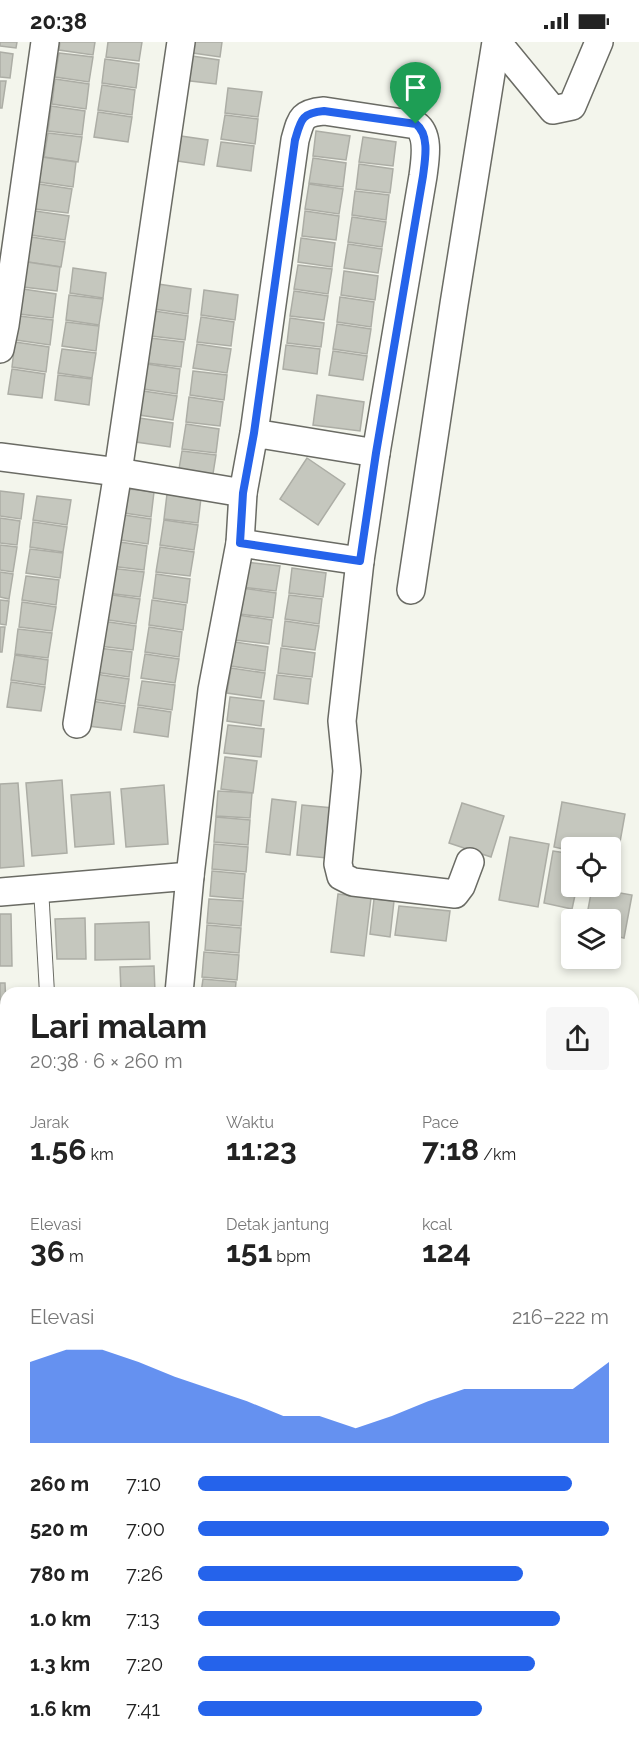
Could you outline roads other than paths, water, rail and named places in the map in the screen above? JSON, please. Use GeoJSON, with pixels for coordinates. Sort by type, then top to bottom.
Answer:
{"type":"FeatureCollection","features":[{"type":"Feature","properties":{"kind":"street"},"geometry":{"type":"LineString","coordinates":[[2,333],[45,42]]}},
{"type":"Feature","properties":{"kind":"street"},"geometry":{"type":"LineString","coordinates":[[77,724],[118,472],[181,42]]}},
{"type":"Feature","properties":{"kind":"street"},"geometry":{"type":"LineString","coordinates":[[497,42],[553,110],[572,106],[599,42]]}},
{"type":"Feature","properties":{"kind":"street"},"geometry":{"type":"LineString","coordinates":[[411,590],[452,315],[497,42]]}},
{"type":"Feature","properties":{"kind":"street"},"geometry":{"type":"LineString","coordinates":[[180,987],[212,690],[240,543],[243,493],[254,433],[295,140],[300,122],[311,112],[324,111],[416,124],[422,129],[425,154],[360,561],[342,721],[347,771],[338,864],[341,876],[353,882],[455,894],[461,886],[470,862]]}},
{"type":"Feature","properties":{"kind":"street"},"geometry":{"type":"LineString","coordinates":[[254,433],[376,453]]}},
{"type":"Feature","properties":{"kind":"street"},"geometry":{"type":"LineString","coordinates":[[0,457],[118,472],[243,493]]}},
{"type":"Feature","properties":{"kind":"street"},"geometry":{"type":"LineString","coordinates":[[240,543],[360,561]]}},
{"type":"Feature","properties":{"kind":"street"},"geometry":{"type":"LineString","coordinates":[[0,892],[190,876]]}},
{"type":"Feature","properties":{"kind":"lane"},"geometry":{"type":"LineString","coordinates":[[41,888],[47,987]]}}]}
